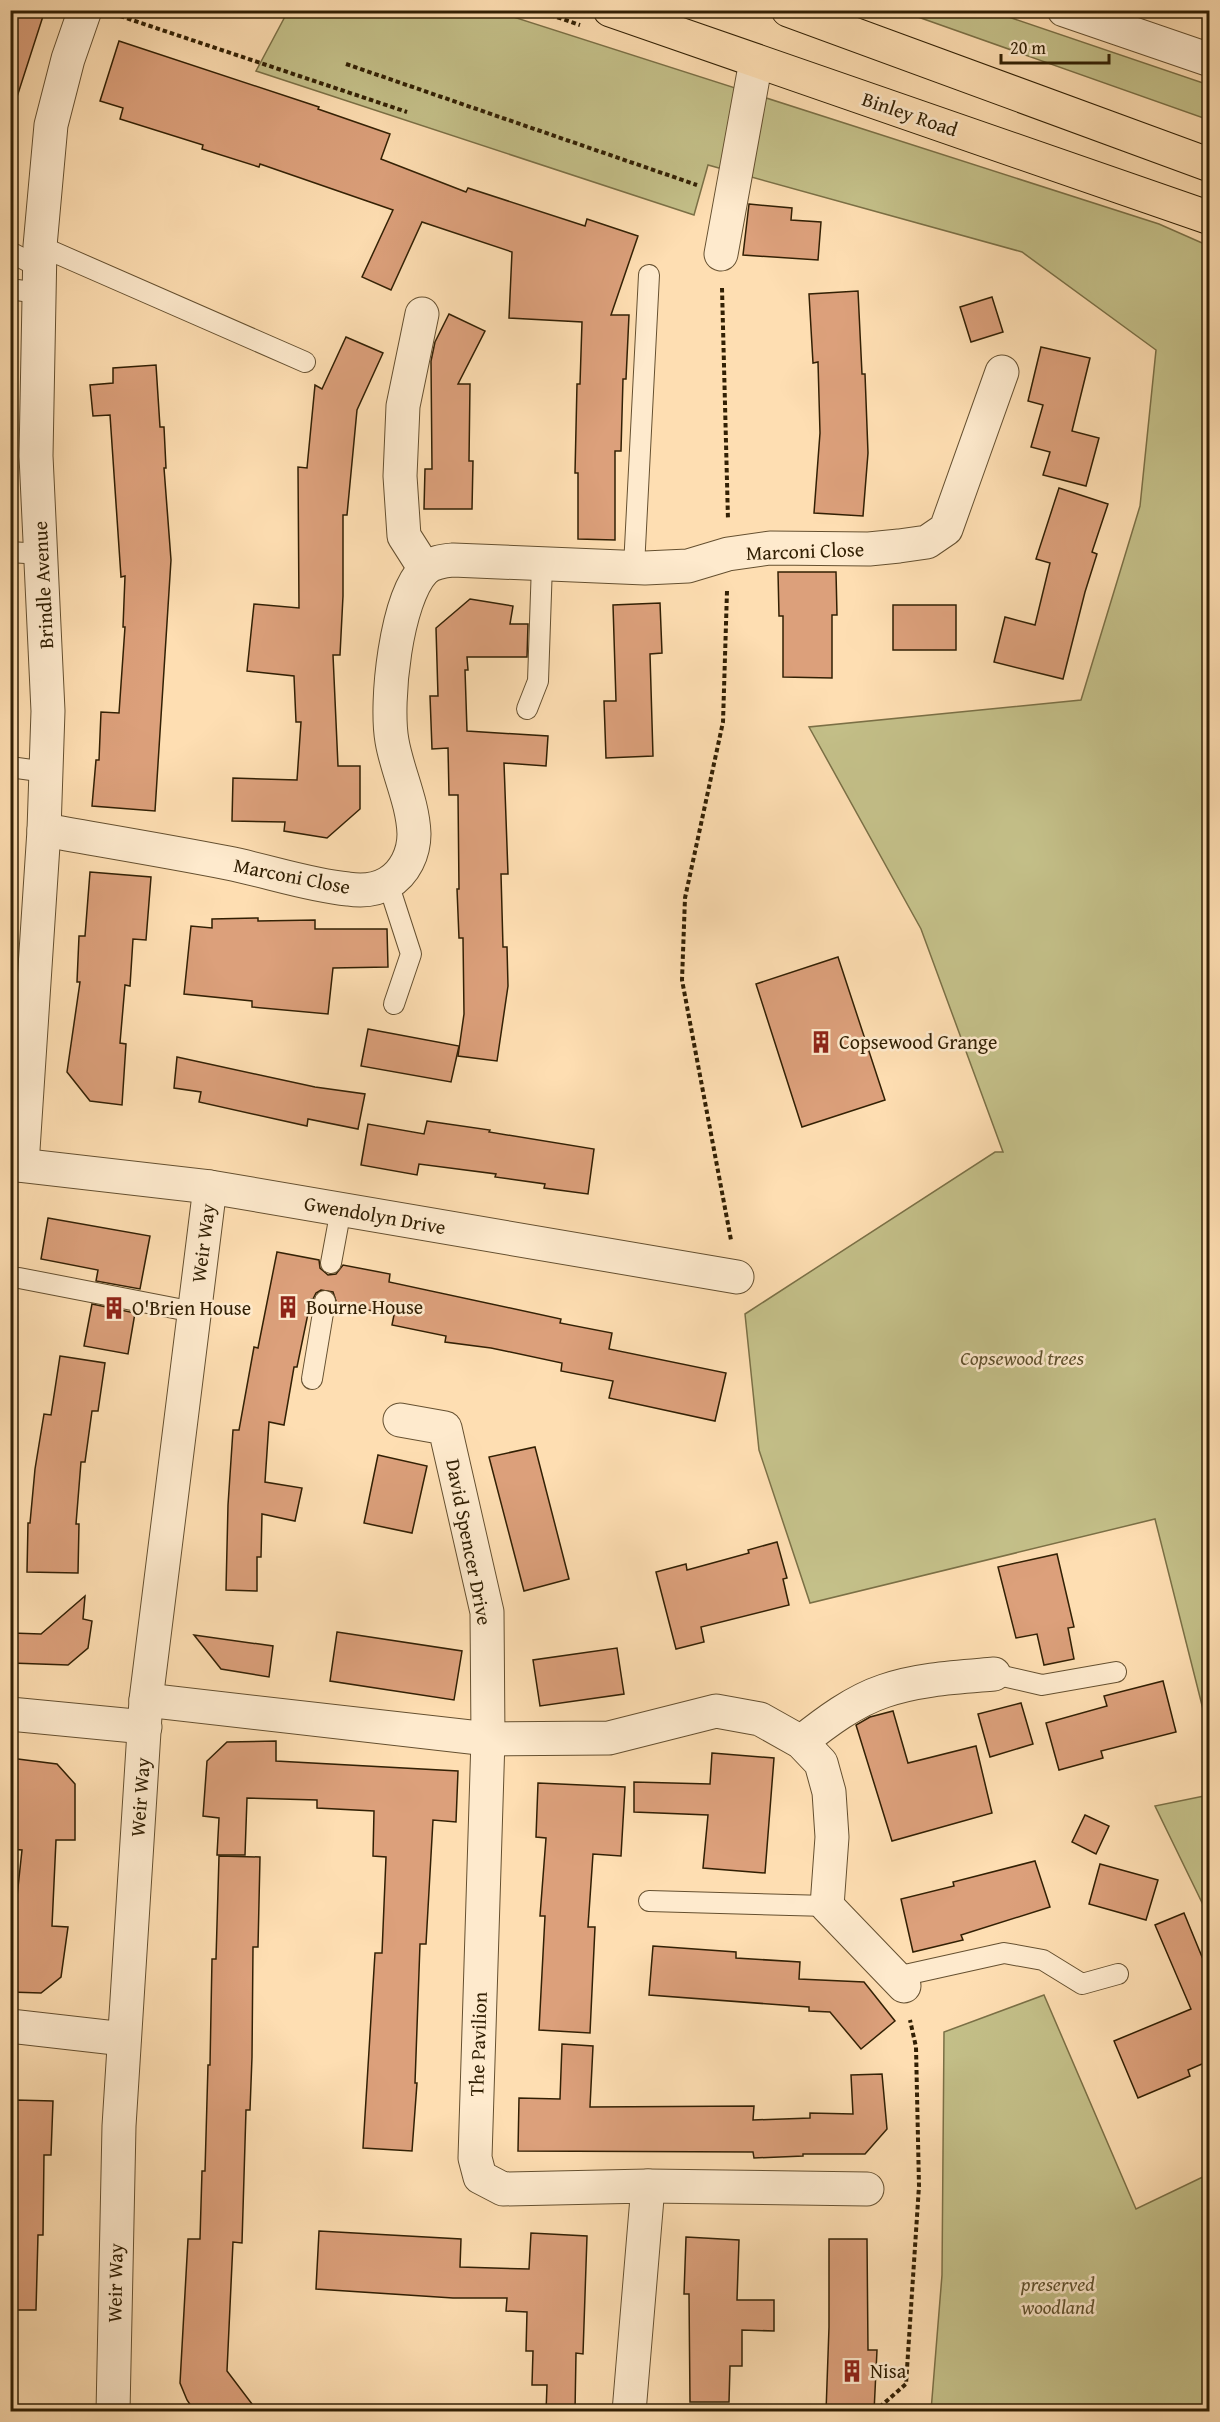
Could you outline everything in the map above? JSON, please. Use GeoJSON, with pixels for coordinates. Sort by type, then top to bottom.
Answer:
{"type":"FeatureCollection","features":[{"type":"Feature","properties":{"kind":"main road","name":"Binley Road"},"geometry":{"type":"LineString","coordinates":[[610,10],[1209,218]]}},
{"type":"Feature","properties":{"kind":"main road"},"geometry":{"type":"LineString","coordinates":[[788,10],[1209,165]]}},
{"type":"Feature","properties":{"kind":"street"},"geometry":{"type":"LineString","coordinates":[[1064,10],[1209,60]]}},
{"type":"Feature","properties":{"kind":"street","name":"Brindle Avenue"},"geometry":{"type":"LineString","coordinates":[[16,1165],[45,830],[48,711],[26,553],[36,456],[27,270],[51,125],[68,59],[99,12]]}},
{"type":"Feature","properties":{"kind":"street"},"geometry":{"type":"LineString","coordinates":[[721,255],[756,61]]}},
{"type":"Feature","properties":{"kind":"street"},"geometry":{"type":"LineString","coordinates":[[388,883],[411,858],[414,833],[392,740],[388,708],[393,654],[414,584],[425,569],[404,536],[400,476],[403,406],[422,314]]}},
{"type":"Feature","properties":{"kind":"street","name":"Marconi Close"},"geometry":{"type":"LineString","coordinates":[[425,569],[438,561],[453,560],[688,567],[728,554],[771,548],[869,549],[927,542],[946,529],[1002,372]]}},
{"type":"Feature","properties":{"kind":"street","name":"Marconi Close"},"geometry":{"type":"LineString","coordinates":[[45,830],[230,863],[348,889],[370,890],[388,883]]}},
{"type":"Feature","properties":{"kind":"street","name":"Gwendolyn Drive"},"geometry":{"type":"LineString","coordinates":[[16,1165],[210,1187],[737,1277]]}},
{"type":"Feature","properties":{"kind":"street","name":"Weir Way"},"geometry":{"type":"LineString","coordinates":[[112,2412],[119,2126],[145,1713],[210,1187]]}},
{"type":"Feature","properties":{"kind":"street","name":"David Spencer Drive"},"geometry":{"type":"LineString","coordinates":[[400,1419],[445,1428],[487,1612],[488,1739]]}},
{"type":"Feature","properties":{"kind":"street"},"geometry":{"type":"LineString","coordinates":[[801,1742],[831,1718],[884,1691],[946,1678],[994,1674]]}},
{"type":"Feature","properties":{"kind":"street"},"geometry":{"type":"LineString","coordinates":[[10,1714],[145,1713],[488,1739],[609,1738],[716,1711],[760,1719],[801,1742],[821,1763],[829,1792],[832,1837],[828,1906],[900,1981]]}},
{"type":"Feature","properties":{"kind":"street","name":"The Pavilion"},"geometry":{"type":"LineString","coordinates":[[488,1739],[475,2158],[480,2177],[503,2189],[648,2186],[867,2189]]}},
{"type":"Feature","properties":{"kind":"street"},"geometry":{"type":"LineString","coordinates":[[10,2026],[124,2039]]}},
{"type":"Feature","properties":{"kind":"street"},"geometry":{"type":"LineString","coordinates":[[629,2412],[648,2186]]}},
{"type":"Feature","properties":{"kind":"lane"},"geometry":{"type":"LineString","coordinates":[[27,270],[305,362]]}},
{"type":"Feature","properties":{"kind":"lane"},"geometry":{"type":"LineString","coordinates":[[634,567],[649,275]]}},
{"type":"Feature","properties":{"kind":"lane"},"geometry":{"type":"LineString","coordinates":[[527,709],[538,681],[542,564]]}},
{"type":"Feature","properties":{"kind":"lane"},"geometry":{"type":"LineString","coordinates":[[10,767],[46,772]]}},
{"type":"Feature","properties":{"kind":"lane"},"geometry":{"type":"LineString","coordinates":[[388,883],[411,954],[394,1004]]}},
{"type":"Feature","properties":{"kind":"lane"},"geometry":{"type":"LineString","coordinates":[[331,1263],[340,1209]]}},
{"type":"Feature","properties":{"kind":"lane"},"geometry":{"type":"LineString","coordinates":[[19,1278],[194,1312]]}},
{"type":"Feature","properties":{"kind":"lane"},"geometry":{"type":"LineString","coordinates":[[312,1379],[325,1301]]}},
{"type":"Feature","properties":{"kind":"lane"},"geometry":{"type":"LineString","coordinates":[[994,1674],[1042,1685],[1116,1672]]}},
{"type":"Feature","properties":{"kind":"lane"},"geometry":{"type":"LineString","coordinates":[[649,1901],[828,1906]]}},
{"type":"Feature","properties":{"kind":"lane"},"geometry":{"type":"LineString","coordinates":[[900,1981],[1004,1953],[1043,1960],[1082,1984],[1118,1974]]}},
{"type":"Feature","properties":{"kind":"path"},"geometry":{"type":"LineString","coordinates":[[99,12],[407,112]]}},
{"type":"Feature","properties":{"kind":"path"},"geometry":{"type":"LineString","coordinates":[[346,64],[731,197]]}},
{"type":"Feature","properties":{"kind":"path"},"geometry":{"type":"LineString","coordinates":[[721,255],[728,554],[723,722],[685,898],[682,980],[737,1277]]}},
{"type":"Feature","properties":{"kind":"path"},"geometry":{"type":"LineString","coordinates":[[874,2412],[906,2384],[919,2186],[915,2047],[900,1981]]}},
{"type":"Feature","properties":{"kind":"green space","name":"Copsewood trees"},"geometry":{"type":"Polygon","coordinates":[[[288,11],[495,11],[1159,224],[1209,246],[1209,1733],[1155,1519],[810,1603],[759,1450],[745,1314],[995,1152],[1003,1152],[921,929],[809,727],[1081,700],[1140,506],[1156,350],[1022,252],[708,165],[694,215],[256,71],[288,11]]]}},
{"type":"Feature","properties":{"kind":"green space"},"geometry":{"type":"Polygon","coordinates":[[[901,11],[991,11],[1209,85],[1209,120],[901,11]]]}},
{"type":"Feature","properties":{"kind":"green space"},"geometry":{"type":"Polygon","coordinates":[[[1210,1795],[1209,1917],[1155,1806],[1210,1795]]]}},
{"type":"Feature","properties":{"kind":"green space","name":"preserved woodland"},"geometry":{"type":"Polygon","coordinates":[[[1044,1995],[1136,2209],[1209,2174],[1209,2411],[931,2411],[942,2275],[944,2032],[1044,1995]]]}},
{"type":"Feature","properties":{"kind":"building"},"geometry":{"type":"Polygon","coordinates":[[[10,10],[45,10],[16,100],[10,99],[10,10]]]}},
{"type":"Feature","properties":{"kind":"building"},"geometry":{"type":"Polygon","coordinates":[[[119,41],[319,107],[318,109],[390,134],[381,159],[466,192],[468,188],[585,226],[587,219],[638,236],[611,315],[629,315],[626,379],[623,379],[621,451],[615,451],[615,540],[578,539],[578,473],[575,473],[577,384],[580,384],[582,322],[509,318],[512,252],[422,222],[391,290],[362,277],[393,210],[260,164],[259,167],[202,149],[203,145],[120,119],[123,108],[100,101],[119,41]]]}},
{"type":"Feature","properties":{"kind":"building"},"geometry":{"type":"Polygon","coordinates":[[[749,204],[792,208],[791,220],[821,222],[818,260],[743,255],[749,204]]]}},
{"type":"Feature","properties":{"kind":"building"},"geometry":{"type":"Polygon","coordinates":[[[858,291],[862,374],[865,374],[868,453],[863,516],[814,513],[820,433],[818,362],[813,363],[809,294],[858,291]]]}},
{"type":"Feature","properties":{"kind":"building"},"geometry":{"type":"Polygon","coordinates":[[[992,297],[1003,332],[971,342],[960,307],[992,297]]]}},
{"type":"Feature","properties":{"kind":"building"},"geometry":{"type":"Polygon","coordinates":[[[449,314],[485,331],[458,384],[470,384],[469,461],[473,461],[472,509],[424,509],[425,469],[432,469],[431,361],[435,342],[449,314]]]}},
{"type":"Feature","properties":{"kind":"building"},"geometry":{"type":"Polygon","coordinates":[[[346,337],[383,353],[357,410],[347,515],[343,515],[340,655],[333,655],[338,766],[360,766],[360,809],[327,838],[284,831],[285,822],[232,821],[233,778],[297,780],[301,722],[296,722],[294,676],[247,671],[254,604],[299,608],[298,467],[307,468],[315,385],[322,389],[346,337]]]}},
{"type":"Feature","properties":{"kind":"building"},"geometry":{"type":"Polygon","coordinates":[[[1041,347],[1090,358],[1072,431],[1099,438],[1086,486],[1043,475],[1050,452],[1031,447],[1043,405],[1028,401],[1041,347]]]}},
{"type":"Feature","properties":{"kind":"building"},"geometry":{"type":"Polygon","coordinates":[[[156,365],[160,427],[164,427],[166,468],[164,468],[171,560],[155,811],[92,806],[96,760],[99,760],[101,712],[119,713],[125,627],[123,627],[125,576],[121,577],[110,415],[93,416],[90,385],[113,383],[113,368],[156,365]]]}},
{"type":"Feature","properties":{"kind":"building"},"geometry":{"type":"Polygon","coordinates":[[[1059,488],[1108,504],[1092,552],[1097,554],[1063,679],[994,662],[1005,617],[1035,625],[1050,563],[1036,559],[1059,488]]]}},
{"type":"Feature","properties":{"kind":"building"},"geometry":{"type":"Polygon","coordinates":[[[778,572],[836,572],[837,615],[832,615],[832,678],[783,677],[783,616],[779,616],[778,572]]]}},
{"type":"Feature","properties":{"kind":"building"},"geometry":{"type":"Polygon","coordinates":[[[470,599],[513,606],[510,624],[528,624],[527,657],[467,657],[468,670],[465,670],[467,731],[548,736],[546,766],[504,763],[508,874],[501,874],[503,947],[507,947],[508,986],[497,1061],[458,1056],[464,1014],[463,938],[459,938],[457,889],[459,889],[458,795],[449,795],[448,748],[432,749],[430,696],[438,696],[436,628],[470,599]]]}},
{"type":"Feature","properties":{"kind":"building"},"geometry":{"type":"Polygon","coordinates":[[[660,603],[662,653],[650,654],[653,756],[606,758],[604,701],[616,701],[613,605],[660,603]]]}},
{"type":"Feature","properties":{"kind":"building"},"geometry":{"type":"Polygon","coordinates":[[[893,605],[956,605],[956,650],[893,650],[893,605]]]}},
{"type":"Feature","properties":{"kind":"building"},"geometry":{"type":"Polygon","coordinates":[[[90,872],[151,877],[146,940],[133,939],[130,986],[125,985],[120,1043],[126,1044],[122,1105],[90,1101],[67,1072],[80,982],[77,982],[79,936],[85,936],[90,872]]]}},
{"type":"Feature","properties":{"kind":"building"},"geometry":{"type":"Polygon","coordinates":[[[258,918],[258,921],[315,920],[315,929],[387,929],[388,967],[333,968],[328,1014],[252,1007],[252,1001],[184,994],[191,926],[212,928],[212,919],[258,918]]]}},
{"type":"Feature","properties":{"kind":"building","name":"Copsewood Grange"},"geometry":{"type":"Polygon","coordinates":[[[838,957],[885,1100],[802,1127],[756,984],[838,957]]]}},
{"type":"Feature","properties":{"kind":"building"},"geometry":{"type":"Polygon","coordinates":[[[368,1029],[459,1046],[451,1082],[361,1066],[368,1029]]]}},
{"type":"Feature","properties":{"kind":"building"},"geometry":{"type":"Polygon","coordinates":[[[177,1057],[315,1087],[365,1094],[358,1129],[308,1119],[307,1126],[199,1102],[201,1092],[174,1088],[177,1057]]]}},
{"type":"Feature","properties":{"kind":"building"},"geometry":{"type":"Polygon","coordinates":[[[427,1121],[594,1149],[588,1194],[544,1188],[545,1184],[495,1177],[496,1174],[419,1164],[417,1175],[361,1165],[368,1124],[424,1134],[427,1121]]]}},
{"type":"Feature","properties":{"kind":"building","name":"O'Brien House"},"geometry":{"type":"Polygon","coordinates":[[[48,1218],[150,1236],[140,1289],[96,1281],[98,1270],[41,1259],[48,1218]]]}},
{"type":"Feature","properties":{"kind":"building"},"geometry":{"type":"Polygon","coordinates":[[[277,1252],[319,1260],[320,1268],[328,1275],[336,1274],[343,1265],[390,1274],[389,1282],[561,1319],[560,1323],[612,1333],[609,1349],[726,1373],[715,1421],[609,1398],[613,1381],[561,1371],[562,1363],[491,1348],[445,1342],[446,1336],[392,1325],[394,1315],[337,1304],[333,1292],[321,1290],[311,1299],[297,1367],[294,1367],[284,1425],[269,1422],[265,1482],[302,1488],[295,1521],[262,1514],[261,1557],[257,1557],[257,1591],[226,1590],[233,1430],[239,1430],[254,1347],[258,1348],[277,1252]]]}},
{"type":"Feature","properties":{"kind":"building"},"geometry":{"type":"Polygon","coordinates":[[[92,1304],[135,1313],[128,1354],[84,1346],[92,1304]]]}},
{"type":"Feature","properties":{"kind":"building"},"geometry":{"type":"Polygon","coordinates":[[[60,1356],[105,1363],[98,1411],[92,1411],[85,1462],[81,1462],[76,1524],[79,1524],[78,1573],[27,1572],[28,1523],[30,1523],[35,1469],[44,1414],[51,1415],[60,1356]]]}},
{"type":"Feature","properties":{"kind":"building"},"geometry":{"type":"Polygon","coordinates":[[[535,1447],[569,1579],[524,1591],[489,1457],[535,1447]]]}},
{"type":"Feature","properties":{"kind":"building"},"geometry":{"type":"Polygon","coordinates":[[[378,1455],[427,1466],[412,1533],[364,1523],[378,1455]]]}},
{"type":"Feature","properties":{"kind":"building"},"geometry":{"type":"Polygon","coordinates":[[[777,1542],[787,1578],[783,1579],[789,1605],[701,1627],[704,1642],[676,1649],[656,1572],[686,1564],[687,1570],[749,1553],[748,1550],[777,1542]]]}},
{"type":"Feature","properties":{"kind":"building"},"geometry":{"type":"Polygon","coordinates":[[[1057,1554],[1074,1627],[1068,1628],[1074,1659],[1044,1665],[1037,1634],[1016,1638],[998,1567],[1057,1554]]]}},
{"type":"Feature","properties":{"kind":"building"},"geometry":{"type":"Polygon","coordinates":[[[85,1596],[83,1619],[92,1621],[88,1648],[68,1665],[11,1663],[12,1633],[41,1634],[85,1596]]]}},
{"type":"Feature","properties":{"kind":"building"},"geometry":{"type":"Polygon","coordinates":[[[337,1632],[462,1651],[454,1700],[330,1681],[337,1632]]]}},
{"type":"Feature","properties":{"kind":"building"},"geometry":{"type":"Polygon","coordinates":[[[194,1635],[273,1646],[269,1677],[221,1669],[194,1635]]]}},
{"type":"Feature","properties":{"kind":"building"},"geometry":{"type":"Polygon","coordinates":[[[617,1648],[624,1694],[540,1706],[533,1660],[617,1648]]]}},
{"type":"Feature","properties":{"kind":"building"},"geometry":{"type":"Polygon","coordinates":[[[1163,1681],[1176,1732],[1101,1751],[1103,1758],[1059,1770],[1046,1723],[1107,1706],[1104,1696],[1163,1681]]]}},
{"type":"Feature","properties":{"kind":"building"},"geometry":{"type":"Polygon","coordinates":[[[1021,1703],[1033,1744],[990,1757],[978,1714],[1021,1703]]]}},
{"type":"Feature","properties":{"kind":"building"},"geometry":{"type":"Polygon","coordinates":[[[893,1711],[908,1763],[976,1746],[992,1813],[892,1841],[856,1725],[870,1717],[893,1711]]]}},
{"type":"Feature","properties":{"kind":"building"},"geometry":{"type":"Polygon","coordinates":[[[276,1741],[276,1761],[458,1771],[456,1822],[433,1820],[426,1944],[420,1944],[415,2083],[417,2083],[412,2151],[363,2148],[375,1953],[382,1953],[386,1857],[373,1856],[374,1811],[317,1808],[317,1800],[247,1798],[245,1855],[217,1855],[219,1818],[203,1816],[207,1761],[227,1742],[276,1741]]]}},
{"type":"Feature","properties":{"kind":"building"},"geometry":{"type":"Polygon","coordinates":[[[712,1753],[774,1758],[765,1873],[703,1868],[708,1815],[634,1812],[634,1782],[710,1784],[712,1753]]]}},
{"type":"Feature","properties":{"kind":"building"},"geometry":{"type":"Polygon","coordinates":[[[10,1758],[57,1764],[75,1784],[75,1840],[56,1840],[52,1926],[68,1927],[61,1977],[41,1993],[10,1992],[10,1962],[22,1850],[10,1849],[10,1758]]]}},
{"type":"Feature","properties":{"kind":"building"},"geometry":{"type":"Polygon","coordinates":[[[538,1783],[625,1787],[621,1856],[593,1854],[588,1927],[595,1927],[590,2033],[539,2030],[545,1916],[540,1916],[546,1838],[536,1837],[538,1783]]]}},
{"type":"Feature","properties":{"kind":"building"},"geometry":{"type":"Polygon","coordinates":[[[1085,1815],[1109,1826],[1096,1854],[1072,1842],[1085,1815]]]}},
{"type":"Feature","properties":{"kind":"building"},"geometry":{"type":"Polygon","coordinates":[[[219,1856],[260,1857],[258,1947],[253,1947],[252,2057],[250,2110],[246,2110],[242,2243],[233,2242],[227,2371],[258,2412],[195,2412],[180,2383],[188,2239],[200,2239],[202,2171],[205,2171],[208,2065],[210,2065],[212,1959],[216,1959],[219,1856]]]}},
{"type":"Feature","properties":{"kind":"building"},"geometry":{"type":"Polygon","coordinates":[[[1035,1861],[1050,1907],[961,1935],[963,1940],[913,1952],[901,1899],[954,1886],[953,1882],[1035,1861]]]}},
{"type":"Feature","properties":{"kind":"building"},"geometry":{"type":"Polygon","coordinates":[[[1100,1864],[1158,1880],[1146,1920],[1089,1904],[1100,1864]]]}},
{"type":"Feature","properties":{"kind":"building"},"geometry":{"type":"Polygon","coordinates":[[[1184,1913],[1209,1974],[1209,2061],[1188,2070],[1190,2076],[1138,2098],[1114,2041],[1191,2009],[1155,1925],[1184,1913]]]}},
{"type":"Feature","properties":{"kind":"building"},"geometry":{"type":"Polygon","coordinates":[[[653,1946],[736,1952],[736,1958],[800,1962],[799,1979],[864,1982],[895,2021],[861,2049],[830,2012],[809,2011],[809,2007],[649,1995],[653,1946]]]}},
{"type":"Feature","properties":{"kind":"building"},"geometry":{"type":"Polygon","coordinates":[[[562,2044],[593,2046],[590,2107],[754,2106],[753,2120],[810,2118],[810,2113],[853,2114],[851,2075],[882,2074],[887,2129],[865,2154],[803,2154],[803,2156],[754,2158],[753,2152],[518,2151],[519,2098],[560,2099],[562,2044]]]}},
{"type":"Feature","properties":{"kind":"building"},"geometry":{"type":"Polygon","coordinates":[[[15,2100],[53,2101],[51,2155],[44,2155],[43,2235],[38,2235],[36,2310],[10,2310],[10,2168],[13,2168],[15,2100]]]}},
{"type":"Feature","properties":{"kind":"building"},"geometry":{"type":"Polygon","coordinates":[[[319,2231],[461,2239],[460,2267],[529,2269],[531,2233],[587,2236],[583,2354],[576,2353],[575,2412],[546,2412],[547,2385],[532,2385],[533,2351],[526,2351],[527,2312],[506,2311],[507,2298],[453,2298],[316,2289],[319,2231]]]}},
{"type":"Feature","properties":{"kind":"building"},"geometry":{"type":"Polygon","coordinates":[[[686,2237],[739,2240],[737,2300],[774,2300],[774,2331],[742,2330],[742,2366],[730,2366],[729,2402],[690,2402],[689,2294],[684,2294],[686,2237]]]}},
{"type":"Feature","properties":{"kind":"building"},"geometry":{"type":"Polygon","coordinates":[[[829,2239],[867,2239],[868,2350],[877,2350],[874,2412],[826,2412],[829,2239]]]}},
{"type":"Feature","properties":{"kind":"place","name":"Copsewood Grange"},"geometry":{"type":"Point","coordinates":[821,1042]}},
{"type":"Feature","properties":{"kind":"place","name":"Bourne House"},"geometry":{"type":"Point","coordinates":[288,1307]}},
{"type":"Feature","properties":{"kind":"place","name":"O'Brien House"},"geometry":{"type":"Point","coordinates":[114,1308]}},
{"type":"Feature","properties":{"kind":"place","name":"Nisa"},"geometry":{"type":"Point","coordinates":[852,2371]}}]}
